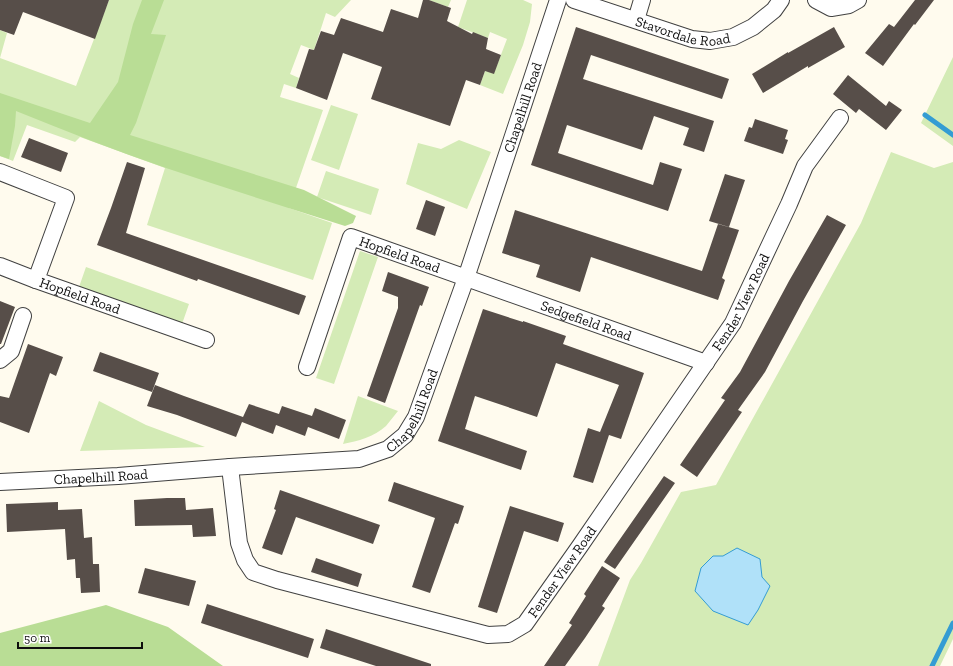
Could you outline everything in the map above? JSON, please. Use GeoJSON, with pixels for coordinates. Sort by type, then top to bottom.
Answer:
{"type":"FeatureCollection","features":[{"type":"Feature","properties":{"kind":"street","name":"Chapelhill Road"},"geometry":{"type":"LineString","coordinates":[[0,482],[118,476],[230,466],[359,459],[388,449],[405,435],[416,417],[466,278],[558,0]]}},
{"type":"Feature","properties":{"kind":"street","name":"Stavordale Road"},"geometry":{"type":"LineString","coordinates":[[574,0],[692,39],[710,41],[733,37],[753,27],[774,10],[781,0]]}},
{"type":"Feature","properties":{"kind":"street"},"geometry":{"type":"LineString","coordinates":[[636,20],[642,0]]}},
{"type":"Feature","properties":{"kind":"street"},"geometry":{"type":"LineString","coordinates":[[816,0],[831,8],[849,5],[858,0]]}},
{"type":"Feature","properties":{"kind":"street","name":"Fender View Road"},"geometry":{"type":"LineString","coordinates":[[230,466],[239,544],[245,560],[253,572],[277,580],[488,635],[508,634],[525,624],[733,323],[806,166],[840,118]]}},
{"type":"Feature","properties":{"kind":"street","name":"Hopfield Road"},"geometry":{"type":"LineString","coordinates":[[0,172],[66,198],[36,280],[206,340]]}},
{"type":"Feature","properties":{"kind":"street","name":"Hopfield Road"},"geometry":{"type":"LineString","coordinates":[[307,367],[351,237],[466,278]]}},
{"type":"Feature","properties":{"kind":"street"},"geometry":{"type":"LineString","coordinates":[[0,266],[36,280]]}},
{"type":"Feature","properties":{"kind":"street","name":"Sedgefield Road"},"geometry":{"type":"LineString","coordinates":[[466,278],[706,363]]}},
{"type":"Feature","properties":{"kind":"street"},"geometry":{"type":"LineString","coordinates":[[0,360],[11,351],[23,316]]}},
{"type":"Feature","properties":{"kind":"green space"},"geometry":{"type":"Polygon","coordinates":[[[109,0],[351,0],[335,17],[326,13],[314,50],[301,45],[290,74],[299,78],[296,88],[284,84],[280,97],[323,110],[289,208],[332,223],[313,280],[147,225],[165,168],[80,137],[75,142],[27,125],[13,161],[0,156],[0,58],[76,86],[109,0]]]}},
{"type":"Feature","properties":{"kind":"green space"},"geometry":{"type":"Polygon","coordinates":[[[142,0],[164,0],[151,34],[166,35],[136,123],[130,135],[304,190],[356,216],[353,223],[345,226],[166,168],[16,111],[9,159],[0,156],[0,93],[90,123],[118,82],[133,24],[142,0]]]}},
{"type":"Feature","properties":{"kind":"green space"},"geometry":{"type":"Polygon","coordinates":[[[429,0],[451,0],[448,7],[429,0]]]}},
{"type":"Feature","properties":{"kind":"green space"},"geometry":{"type":"Polygon","coordinates":[[[467,0],[523,0],[532,4],[530,22],[523,45],[503,94],[480,85],[485,71],[494,73],[507,39],[490,32],[488,38],[458,27],[467,0]]]}},
{"type":"Feature","properties":{"kind":"green space"},"geometry":{"type":"Polygon","coordinates":[[[0,30],[7,33],[0,58],[0,30]]]}},
{"type":"Feature","properties":{"kind":"green space"},"geometry":{"type":"Polygon","coordinates":[[[953,57],[953,146],[921,123],[953,57]]]}},
{"type":"Feature","properties":{"kind":"green space"},"geometry":{"type":"Polygon","coordinates":[[[331,105],[358,114],[339,170],[311,160],[331,105]]]}},
{"type":"Feature","properties":{"kind":"green space"},"geometry":{"type":"Polygon","coordinates":[[[459,140],[491,152],[467,209],[406,184],[418,143],[441,149],[459,140]]]}},
{"type":"Feature","properties":{"kind":"green space"},"geometry":{"type":"Polygon","coordinates":[[[891,152],[934,168],[953,162],[953,639],[940,666],[598,666],[630,580],[681,492],[716,485],[861,223],[891,152]]]}},
{"type":"Feature","properties":{"kind":"green space"},"geometry":{"type":"Polygon","coordinates":[[[326,171],[379,189],[371,215],[317,197],[326,171]]]}},
{"type":"Feature","properties":{"kind":"green space"},"geometry":{"type":"Polygon","coordinates":[[[360,251],[378,257],[334,384],[316,378],[360,251]]]}},
{"type":"Feature","properties":{"kind":"green space"},"geometry":{"type":"Polygon","coordinates":[[[86,267],[189,304],[182,324],[79,287],[86,267]]]}},
{"type":"Feature","properties":{"kind":"green space"},"geometry":{"type":"Polygon","coordinates":[[[358,396],[398,411],[386,426],[371,436],[343,444],[358,396]]]}},
{"type":"Feature","properties":{"kind":"green space"},"geometry":{"type":"Polygon","coordinates":[[[99,401],[146,425],[205,447],[80,451],[99,401]]]}},
{"type":"Feature","properties":{"kind":"green space"},"geometry":{"type":"Polygon","coordinates":[[[106,605],[168,627],[223,666],[0,666],[0,633],[106,605]]]}},
{"type":"Feature","properties":{"kind":"water"},"geometry":{"type":"Polygon","coordinates":[[[737,548],[760,559],[762,577],[770,586],[758,610],[748,625],[713,611],[695,591],[701,568],[713,556],[723,556],[737,548]]]}},
{"type":"Feature","properties":{"kind":"building"},"geometry":{"type":"Polygon","coordinates":[[[0,0],[109,0],[95,39],[23,12],[14,35],[0,30],[0,0]]]}},
{"type":"Feature","properties":{"kind":"building"},"geometry":{"type":"Polygon","coordinates":[[[423,0],[429,0],[451,8],[447,21],[472,34],[473,32],[488,38],[486,49],[501,55],[494,74],[485,71],[480,85],[466,80],[450,126],[371,99],[382,67],[343,53],[327,100],[296,88],[309,49],[314,50],[321,31],[334,35],[341,18],[383,32],[391,9],[418,18],[423,0]]]}},
{"type":"Feature","properties":{"kind":"building"},"geometry":{"type":"Polygon","coordinates":[[[915,0],[934,0],[883,66],[865,53],[889,24],[894,27],[915,0]]]}},
{"type":"Feature","properties":{"kind":"building"},"geometry":{"type":"Polygon","coordinates":[[[576,27],[729,79],[722,99],[591,55],[583,79],[714,121],[704,152],[683,145],[689,128],[654,116],[642,150],[567,125],[558,153],[653,185],[660,162],[682,169],[668,211],[531,165],[576,27]]]}},
{"type":"Feature","properties":{"kind":"building"},"geometry":{"type":"Polygon","coordinates":[[[834,27],[845,47],[808,68],[808,66],[763,93],[752,74],[834,27]]]}},
{"type":"Feature","properties":{"kind":"building"},"geometry":{"type":"Polygon","coordinates":[[[848,75],[886,106],[889,101],[902,110],[886,130],[859,109],[856,113],[833,94],[848,75]]]}},
{"type":"Feature","properties":{"kind":"building"},"geometry":{"type":"Polygon","coordinates":[[[755,119],[788,130],[785,139],[788,140],[783,154],[744,141],[749,127],[752,128],[755,119]]]}},
{"type":"Feature","properties":{"kind":"building"},"geometry":{"type":"Polygon","coordinates":[[[29,138],[68,153],[61,172],[21,157],[29,138]]]}},
{"type":"Feature","properties":{"kind":"building"},"geometry":{"type":"Polygon","coordinates":[[[127,162],[145,168],[126,233],[306,296],[299,315],[198,279],[197,281],[97,245],[127,162]]]}},
{"type":"Feature","properties":{"kind":"building"},"geometry":{"type":"Polygon","coordinates":[[[725,174],[745,180],[729,227],[709,221],[725,174]]]}},
{"type":"Feature","properties":{"kind":"building"},"geometry":{"type":"Polygon","coordinates":[[[426,200],[445,207],[435,236],[416,229],[426,200]]]}},
{"type":"Feature","properties":{"kind":"building"},"geometry":{"type":"Polygon","coordinates":[[[515,210],[702,271],[718,224],[739,230],[722,278],[725,280],[718,300],[591,257],[580,292],[536,277],[540,265],[502,253],[515,210]]]}},
{"type":"Feature","properties":{"kind":"building"},"geometry":{"type":"Polygon","coordinates":[[[827,215],[846,225],[765,372],[738,410],[742,412],[697,477],[680,465],[725,400],[721,398],[740,372],[789,281],[827,215]]]}},
{"type":"Feature","properties":{"kind":"building"},"geometry":{"type":"Polygon","coordinates":[[[388,272],[429,287],[422,306],[420,305],[385,403],[367,396],[398,308],[398,297],[382,291],[388,272]]]}},
{"type":"Feature","properties":{"kind":"building"},"geometry":{"type":"Polygon","coordinates":[[[0,301],[15,307],[1,344],[0,344],[0,301]]]}},
{"type":"Feature","properties":{"kind":"building"},"geometry":{"type":"Polygon","coordinates":[[[483,309],[566,336],[563,344],[644,373],[621,439],[609,435],[593,483],[573,477],[588,428],[600,432],[619,385],[556,363],[537,417],[475,396],[465,429],[527,451],[521,470],[438,441],[483,309]]]}},
{"type":"Feature","properties":{"kind":"building"},"geometry":{"type":"Polygon","coordinates":[[[28,344],[63,357],[56,376],[50,373],[29,433],[0,422],[0,396],[9,398],[28,344]]]}},
{"type":"Feature","properties":{"kind":"building"},"geometry":{"type":"Polygon","coordinates":[[[100,352],[159,373],[152,392],[93,371],[100,352]]]}},
{"type":"Feature","properties":{"kind":"building"},"geometry":{"type":"Polygon","coordinates":[[[155,385],[243,417],[249,404],[279,414],[282,406],[312,416],[315,408],[346,420],[339,439],[308,427],[305,436],[276,425],[273,434],[242,422],[236,437],[177,415],[147,406],[155,385]]]}},
{"type":"Feature","properties":{"kind":"building"},"geometry":{"type":"Polygon","coordinates":[[[664,476],[675,483],[615,569],[604,562],[664,476]]]}},
{"type":"Feature","properties":{"kind":"building"},"geometry":{"type":"Polygon","coordinates":[[[394,482],[464,506],[458,524],[455,523],[430,593],[412,587],[435,518],[388,501],[394,482]]]}},
{"type":"Feature","properties":{"kind":"building"},"geometry":{"type":"Polygon","coordinates":[[[280,490],[380,525],[373,544],[296,517],[282,555],[262,548],[276,510],[274,509],[280,490]]]}},
{"type":"Feature","properties":{"kind":"building"},"geometry":{"type":"Polygon","coordinates":[[[185,498],[186,510],[213,508],[216,536],[193,537],[192,525],[135,526],[134,500],[185,498]]]}},
{"type":"Feature","properties":{"kind":"building"},"geometry":{"type":"Polygon","coordinates":[[[58,502],[58,510],[82,509],[84,538],[92,537],[93,564],[99,564],[100,592],[81,593],[80,578],[76,578],[75,559],[67,560],[65,529],[7,532],[6,504],[58,502]]]}},
{"type":"Feature","properties":{"kind":"building"},"geometry":{"type":"Polygon","coordinates":[[[510,506],[564,523],[558,542],[524,531],[497,613],[478,607],[510,506]]]}},
{"type":"Feature","properties":{"kind":"building"},"geometry":{"type":"Polygon","coordinates":[[[316,558],[362,574],[358,587],[311,572],[316,558]]]}},
{"type":"Feature","properties":{"kind":"building"},"geometry":{"type":"Polygon","coordinates":[[[602,566],[620,578],[602,606],[605,608],[565,666],[544,666],[572,625],[569,623],[586,596],[584,594],[602,566]]]}},
{"type":"Feature","properties":{"kind":"building"},"geometry":{"type":"Polygon","coordinates":[[[145,568],[196,581],[189,606],[138,593],[145,568]]]}},
{"type":"Feature","properties":{"kind":"building"},"geometry":{"type":"Polygon","coordinates":[[[207,604],[314,639],[308,658],[201,623],[207,604]]]}},
{"type":"Feature","properties":{"kind":"building"},"geometry":{"type":"Polygon","coordinates":[[[326,629],[431,664],[431,666],[376,666],[320,648],[326,629]]]}},
{"type":"Feature","properties":{"kind":"waterway"},"geometry":{"type":"LineString","coordinates":[[925,115],[953,135]]}},
{"type":"Feature","properties":{"kind":"waterway"},"geometry":{"type":"LineString","coordinates":[[932,666],[953,623]]}}]}
